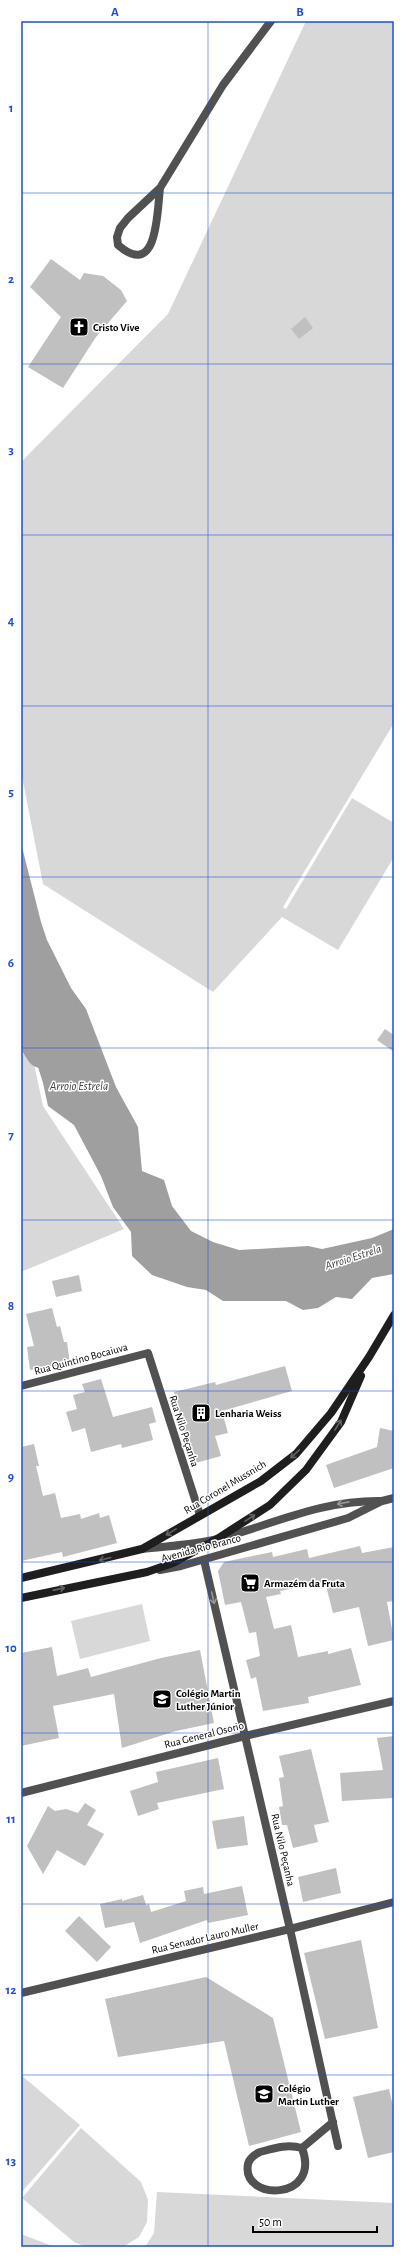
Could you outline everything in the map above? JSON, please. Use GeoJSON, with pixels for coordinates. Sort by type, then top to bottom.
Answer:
{"type":"FeatureCollection","features":[{"type":"Feature","properties":{"kind":"main road","name":"Rua Coronel Mussnich"},"geometry":{"type":"LineString","coordinates":[[142,1550],[261,1481],[296,1454],[331,1413],[370,1355],[394,1315]]}},
{"type":"Feature","properties":{"kind":"main road","name":"Rua Coronel Mussnich"},"geometry":{"type":"LineString","coordinates":[[147,1572],[178,1561],[217,1539],[270,1505],[306,1470],[341,1422],[370,1355]]}},
{"type":"Feature","properties":{"kind":"main road","name":"Avenida Rio Branco"},"geometry":{"type":"LineString","coordinates":[[21,1578],[142,1550]]}},
{"type":"Feature","properties":{"kind":"main road","name":"Avenida Rio Branco"},"geometry":{"type":"LineString","coordinates":[[21,1598],[147,1572]]}},
{"type":"Feature","properties":{"kind":"street"},"geometry":{"type":"LineString","coordinates":[[160,188],[153,242],[145,253],[136,256],[125,252],[118,245],[117,237],[120,228],[160,188],[223,85],[271,21]]}},
{"type":"Feature","properties":{"kind":"street","name":"Rua Quintino Bocaiuva"},"geometry":{"type":"LineString","coordinates":[[21,1386],[148,1353]]}},
{"type":"Feature","properties":{"kind":"street","name":"Rua Nilo Peçanha"},"geometry":{"type":"LineString","coordinates":[[148,1353],[200,1515]]}},
{"type":"Feature","properties":{"kind":"street","name":"Avenida Rio Branco"},"geometry":{"type":"LineString","coordinates":[[147,1572],[204,1560],[348,1518],[382,1501],[394,1498]]}},
{"type":"Feature","properties":{"kind":"street","name":"Avenida Rio Branco"},"geometry":{"type":"LineString","coordinates":[[142,1550],[217,1539],[268,1522],[344,1502],[382,1501]]}},
{"type":"Feature","properties":{"kind":"street","name":"Rua Nilo Peçanha"},"geometry":{"type":"LineString","coordinates":[[204,1560],[290,1929],[338,2146]]}},
{"type":"Feature","properties":{"kind":"street","name":"Rua General Osorio"},"geometry":{"type":"LineString","coordinates":[[21,1793],[245,1736],[394,1701]]}},
{"type":"Feature","properties":{"kind":"street","name":"Rua Senador Lauro Muller"},"geometry":{"type":"LineString","coordinates":[[21,1993],[290,1929],[394,1902]]}},
{"type":"Feature","properties":{"kind":"street"},"geometry":{"type":"LineString","coordinates":[[302,2148],[307,2160],[303,2176],[292,2188],[272,2191],[252,2183],[247,2174],[248,2162],[255,2154],[280,2147],[302,2148],[333,2122]]}},
{"type":"Feature","properties":{"kind":"shaded area"},"geometry":{"type":"Polygon","coordinates":[[[306,21],[394,21],[394,723],[283,907],[286,909],[352,798],[394,823],[394,857],[338,950],[282,917],[213,992],[43,884],[21,771],[21,462],[168,314],[306,21]]]}},
{"type":"Feature","properties":{"kind":"shaded area"},"geometry":{"type":"Polygon","coordinates":[[[21,1003],[43,1106],[124,1229],[21,1272],[21,1003]]]}},
{"type":"Feature","properties":{"kind":"shaded area"},"geometry":{"type":"Polygon","coordinates":[[[142,1604],[150,1641],[80,1659],[71,1621],[142,1604]]]}},
{"type":"Feature","properties":{"kind":"shaded area"},"geometry":{"type":"Polygon","coordinates":[[[21,2075],[80,2125],[21,2193],[21,2075]]]}},
{"type":"Feature","properties":{"kind":"shaded area"},"geometry":{"type":"Polygon","coordinates":[[[81,2128],[141,2182],[148,2200],[147,2222],[139,2237],[123,2247],[86,2247],[74,2242],[22,2198],[81,2128]]]}},
{"type":"Feature","properties":{"kind":"shaded area"},"geometry":{"type":"Polygon","coordinates":[[[157,2192],[394,2203],[394,2247],[145,2247],[154,2233],[157,2192]]]}},
{"type":"Feature","properties":{"kind":"shaded area"},"geometry":{"type":"Polygon","coordinates":[[[21,2234],[55,2247],[21,2247],[21,2234]]]}},
{"type":"Feature","properties":{"kind":"water","name":"Arroio Estrela"},"geometry":{"type":"Polygon","coordinates":[[[21,843],[47,940],[71,988],[86,1009],[116,1087],[138,1127],[142,1171],[164,1180],[172,1206],[191,1231],[213,1242],[239,1250],[308,1246],[322,1249],[372,1238],[394,1229],[394,1274],[372,1278],[352,1299],[336,1297],[318,1308],[303,1310],[286,1301],[223,1301],[206,1290],[187,1287],[152,1275],[132,1256],[131,1232],[113,1207],[101,1176],[74,1125],[48,1106],[43,1083],[30,1041],[28,1012],[21,987],[21,843]]]}},
{"type":"Feature","properties":{"kind":"building","name":"Cristo Vive"},"geometry":{"type":"Polygon","coordinates":[[[51,259],[80,280],[84,273],[103,276],[121,290],[127,301],[96,337],[63,388],[28,367],[61,317],[30,287],[51,259]]]}},
{"type":"Feature","properties":{"kind":"building"},"geometry":{"type":"Polygon","coordinates":[[[305,317],[313,328],[299,339],[291,329],[305,317]]]}},
{"type":"Feature","properties":{"kind":"building"},"geometry":{"type":"Polygon","coordinates":[[[385,1029],[394,1035],[394,1052],[377,1040],[385,1029]]]}},
{"type":"Feature","properties":{"kind":"building"},"geometry":{"type":"Polygon","coordinates":[[[79,1275],[82,1291],[56,1297],[52,1281],[79,1275]]]}},
{"type":"Feature","properties":{"kind":"building"},"geometry":{"type":"Polygon","coordinates":[[[52,1308],[57,1327],[60,1326],[64,1342],[67,1342],[70,1364],[30,1370],[27,1347],[34,1346],[26,1314],[52,1308]]]}},
{"type":"Feature","properties":{"kind":"building"},"geometry":{"type":"Polygon","coordinates":[[[285,1366],[292,1391],[222,1411],[228,1433],[215,1436],[221,1456],[192,1464],[174,1392],[215,1382],[216,1385],[285,1366]]]}},
{"type":"Feature","properties":{"kind":"building"},"geometry":{"type":"Polygon","coordinates":[[[101,1379],[113,1417],[152,1407],[156,1422],[149,1424],[153,1440],[122,1448],[121,1444],[91,1452],[85,1428],[72,1432],[66,1412],[77,1409],[73,1395],[85,1392],[82,1384],[101,1379]]]}},
{"type":"Feature","properties":{"kind":"building"},"geometry":{"type":"Polygon","coordinates":[[[380,1428],[394,1431],[394,1468],[334,1488],[326,1465],[377,1447],[380,1428]]]}},
{"type":"Feature","properties":{"kind":"building"},"geometry":{"type":"Polygon","coordinates":[[[34,1444],[39,1466],[36,1466],[43,1496],[55,1493],[61,1518],[80,1514],[81,1519],[99,1513],[100,1518],[109,1515],[117,1543],[63,1557],[62,1552],[21,1561],[21,1447],[34,1444]]]}},
{"type":"Feature","properties":{"kind":"building"},"geometry":{"type":"Polygon","coordinates":[[[360,1546],[362,1553],[394,1547],[394,1601],[387,1602],[394,1640],[368,1646],[359,1607],[333,1613],[325,1582],[280,1591],[281,1594],[266,1597],[274,1629],[291,1625],[298,1657],[328,1651],[328,1654],[351,1648],[361,1685],[308,1697],[309,1703],[263,1711],[256,1677],[251,1679],[246,1660],[260,1656],[256,1632],[249,1633],[241,1602],[225,1605],[218,1571],[224,1562],[272,1552],[273,1557],[307,1549],[309,1558],[360,1546]]]}},
{"type":"Feature","properties":{"kind":"building","name":"Colégio Martin Luther Júnior"},"geometry":{"type":"Polygon","coordinates":[[[52,1647],[57,1676],[88,1668],[91,1677],[161,1658],[200,1650],[214,1723],[176,1731],[122,1748],[114,1694],[53,1706],[59,1738],[21,1746],[21,1653],[52,1647]]]}},
{"type":"Feature","properties":{"kind":"building"},"geometry":{"type":"Polygon","coordinates":[[[394,1736],[394,1798],[342,1801],[340,1773],[383,1770],[377,1738],[394,1736]]]}},
{"type":"Feature","properties":{"kind":"building"},"geometry":{"type":"Polygon","coordinates":[[[311,1749],[329,1822],[314,1825],[318,1842],[293,1848],[287,1825],[282,1825],[279,1807],[283,1806],[279,1778],[284,1777],[279,1756],[311,1749]]]}},
{"type":"Feature","properties":{"kind":"building"},"geometry":{"type":"Polygon","coordinates":[[[218,1758],[224,1789],[157,1803],[159,1809],[138,1816],[130,1791],[158,1782],[156,1772],[218,1758]]]}},
{"type":"Feature","properties":{"kind":"building"},"geometry":{"type":"Polygon","coordinates":[[[85,1803],[96,1810],[87,1825],[104,1834],[85,1866],[57,1850],[43,1874],[27,1846],[48,1806],[55,1811],[66,1809],[78,1813],[85,1803]]]}},
{"type":"Feature","properties":{"kind":"building"},"geometry":{"type":"Polygon","coordinates":[[[244,1816],[248,1845],[217,1849],[212,1821],[244,1816]]]}},
{"type":"Feature","properties":{"kind":"building"},"geometry":{"type":"Polygon","coordinates":[[[336,1868],[341,1893],[303,1902],[298,1877],[336,1868]]]}},
{"type":"Feature","properties":{"kind":"building"},"geometry":{"type":"Polygon","coordinates":[[[242,1886],[248,1915],[208,1923],[207,1920],[140,1943],[134,1922],[105,1928],[100,1904],[122,1899],[122,1901],[143,1895],[146,1905],[149,1904],[151,1912],[186,1901],[184,1891],[203,1887],[204,1894],[242,1886]]]}},
{"type":"Feature","properties":{"kind":"building"},"geometry":{"type":"Polygon","coordinates":[[[79,1916],[111,1947],[97,1962],[65,1931],[79,1916]]]}},
{"type":"Feature","properties":{"kind":"building"},"geometry":{"type":"Polygon","coordinates":[[[361,1940],[378,2028],[325,2039],[304,1953],[361,1940]]]}},
{"type":"Feature","properties":{"kind":"building","name":"Colégio Martin Luther"},"geometry":{"type":"Polygon","coordinates":[[[206,1977],[273,2018],[301,2132],[249,2146],[224,2041],[118,2057],[105,1999],[206,1977]]]}},
{"type":"Feature","properties":{"kind":"building"},"geometry":{"type":"Polygon","coordinates":[[[389,2089],[394,2111],[394,2152],[368,2158],[353,2097],[389,2089]]]}},
{"type":"Feature","properties":{"kind":"waterway","name":"Arroio Estrela"},"geometry":{"type":"LineString","coordinates":[[21,978],[33,1040],[41,1053]]}},
{"type":"Feature","properties":{"kind":"place","name":"Cristo Vive"},"geometry":{"type":"Point","coordinates":[79,327]}},
{"type":"Feature","properties":{"kind":"place","name":"Lenharia Weiss"},"geometry":{"type":"Point","coordinates":[201,1413]}},
{"type":"Feature","properties":{"kind":"place","name":"Armazém da Fruta"},"geometry":{"type":"Point","coordinates":[250,1583]}},
{"type":"Feature","properties":{"kind":"place","name":"Colégio Martin Luther Júnior"},"geometry":{"type":"Point","coordinates":[162,1699]}},
{"type":"Feature","properties":{"kind":"place","name":"Colégio Martin Luther"},"geometry":{"type":"Point","coordinates":[264,2094]}}]}
